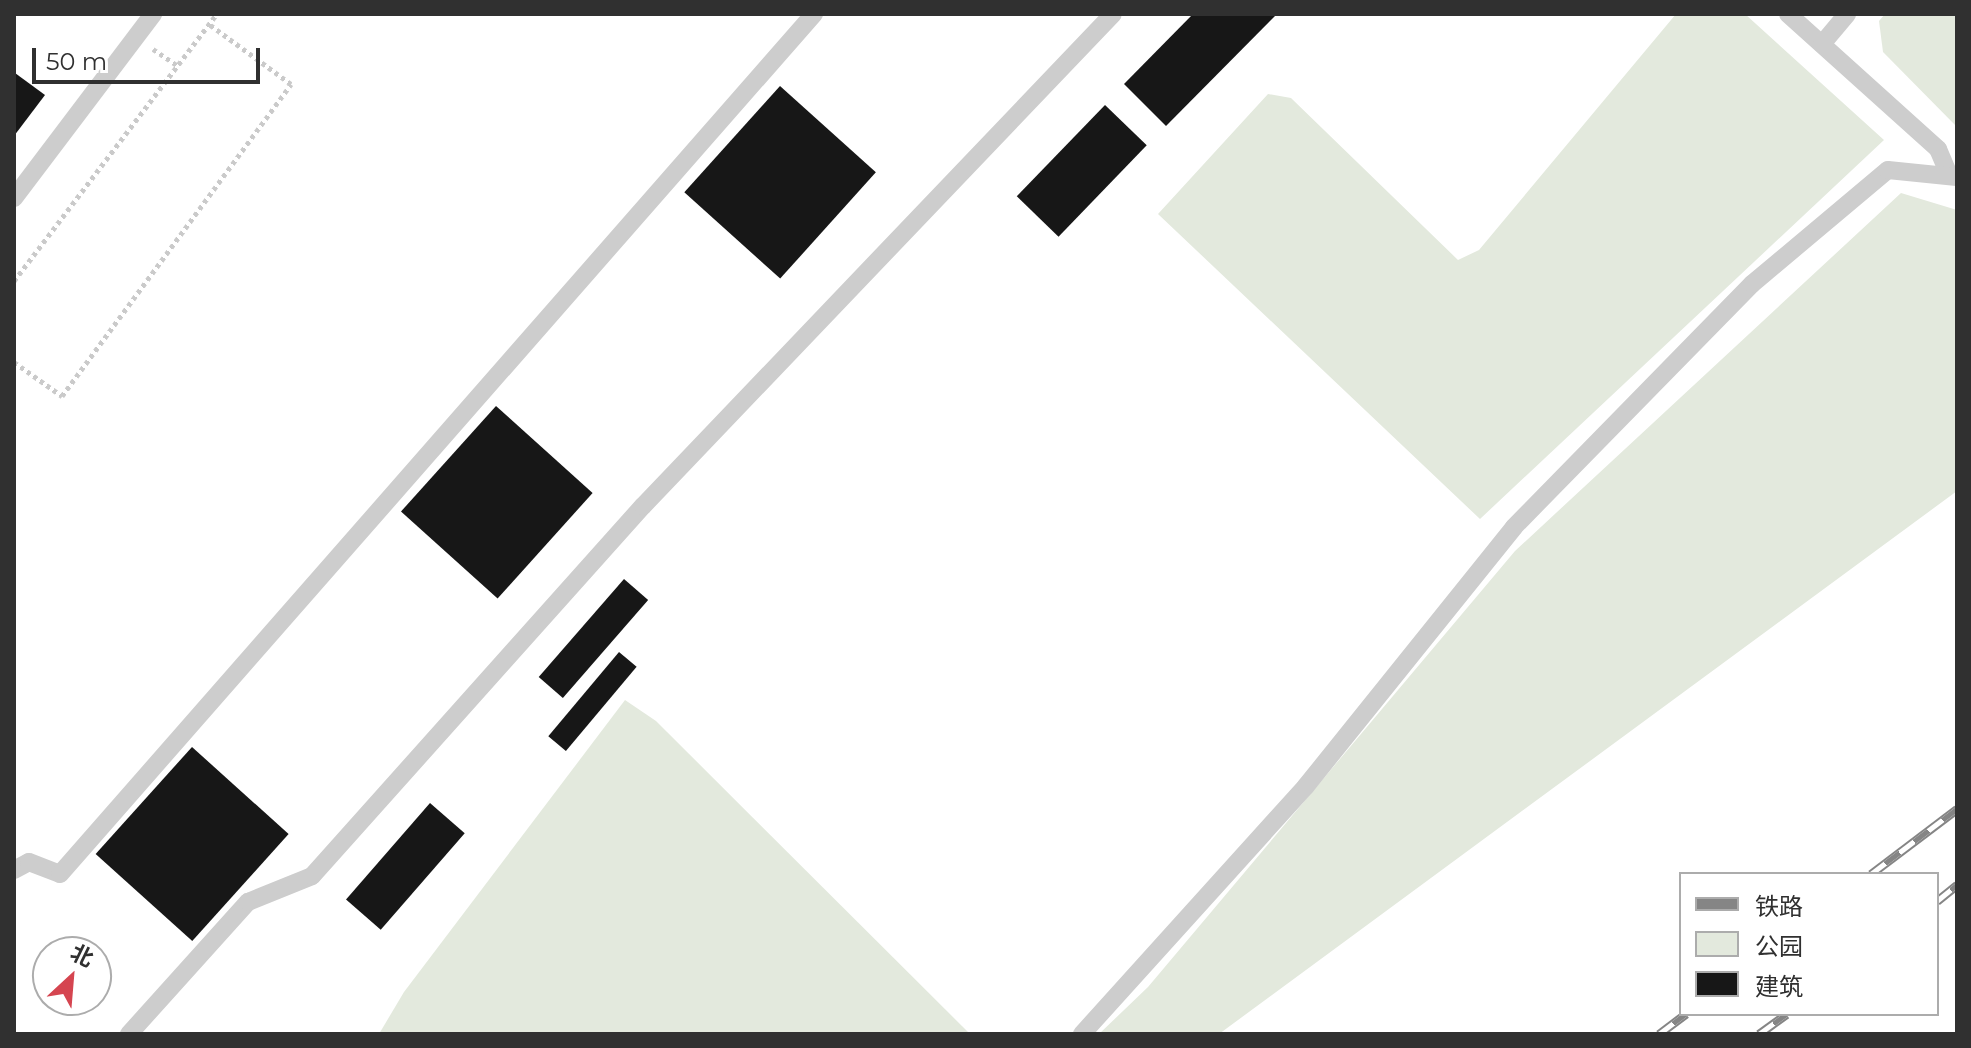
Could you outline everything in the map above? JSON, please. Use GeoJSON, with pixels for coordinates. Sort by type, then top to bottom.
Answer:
{"type":"FeatureCollection","features":[{"type":"Feature","properties":{"kind":"lane"},"geometry":{"type":"LineString","coordinates":[[14,198],[153,14]]}},
{"type":"Feature","properties":{"kind":"lane"},"geometry":{"type":"LineString","coordinates":[[14,870],[29,862],[60,874],[814,14]]}},
{"type":"Feature","properties":{"kind":"lane"},"geometry":{"type":"LineString","coordinates":[[129,1034],[248,902],[312,876],[643,506],[1113,14]]}},
{"type":"Feature","properties":{"kind":"lane"},"geometry":{"type":"LineString","coordinates":[[1788,14],[1938,149],[1953,176]]}},
{"type":"Feature","properties":{"kind":"lane"},"geometry":{"type":"LineString","coordinates":[[1822,44],[1847,14]]}},
{"type":"Feature","properties":{"kind":"lane"},"geometry":{"type":"LineString","coordinates":[[1082,1034],[1306,786],[1514,527],[1752,284],[1888,170],[1953,176]]}},
{"type":"Feature","properties":{"kind":"path"},"geometry":{"type":"LineString","coordinates":[[14,281],[217,14]]}},
{"type":"Feature","properties":{"kind":"path"},"geometry":{"type":"LineString","coordinates":[[14,362],[62,396],[291,84],[209,24]]}},
{"type":"Feature","properties":{"kind":"green space"},"geometry":{"type":"Polygon","coordinates":[[[1676,14],[1745,14],[1884,140],[1480,519],[1158,214],[1268,94],[1291,98],[1458,260],[1479,250],[1676,14]]]}},
{"type":"Feature","properties":{"kind":"green space"},"geometry":{"type":"Polygon","coordinates":[[[1885,14],[1957,14],[1957,127],[1883,52],[1879,21],[1885,14]]]}},
{"type":"Feature","properties":{"kind":"green space"},"geometry":{"type":"Polygon","coordinates":[[[1901,193],[1957,210],[1957,491],[1219,1034],[1099,1034],[1148,987],[1515,551],[1901,193]]]}},
{"type":"Feature","properties":{"kind":"green space"},"geometry":{"type":"Polygon","coordinates":[[[625,700],[656,721],[970,1034],[379,1034],[404,992],[625,700]]]}},
{"type":"Feature","properties":{"kind":"building"},"geometry":{"type":"Polygon","coordinates":[[[1193,14],[1277,14],[1166,126],[1124,84],[1193,14]]]}},
{"type":"Feature","properties":{"kind":"building"},"geometry":{"type":"Polygon","coordinates":[[[14,74],[45,95],[14,136],[14,74]]]}},
{"type":"Feature","properties":{"kind":"building"},"geometry":{"type":"Polygon","coordinates":[[[780,86],[876,172],[780,279],[684,192],[780,86]]]}},
{"type":"Feature","properties":{"kind":"building"},"geometry":{"type":"Polygon","coordinates":[[[1105,105],[1147,145],[1059,237],[1017,196],[1105,105]]]}},
{"type":"Feature","properties":{"kind":"building"},"geometry":{"type":"Polygon","coordinates":[[[496,406],[593,493],[498,599],[401,512],[496,406]]]}},
{"type":"Feature","properties":{"kind":"building"},"geometry":{"type":"Polygon","coordinates":[[[624,579],[648,600],[563,698],[539,677],[624,579]]]}},
{"type":"Feature","properties":{"kind":"building"},"geometry":{"type":"Polygon","coordinates":[[[619,652],[637,667],[566,751],[548,736],[619,652]]]}},
{"type":"Feature","properties":{"kind":"building"},"geometry":{"type":"Polygon","coordinates":[[[192,747],[289,834],[192,941],[96,854],[192,747]]]}},
{"type":"Feature","properties":{"kind":"building"},"geometry":{"type":"Polygon","coordinates":[[[430,803],[465,833],[381,930],[346,900],[430,803]]]}},
{"type":"Feature","properties":{"kind":"railway"},"geometry":{"type":"LineString","coordinates":[[1874,872],[1957,809]]}},
{"type":"Feature","properties":{"kind":"railway"},"geometry":{"type":"LineString","coordinates":[[1939,899],[1957,885]]}},
{"type":"Feature","properties":{"kind":"railway"},"geometry":{"type":"LineString","coordinates":[[1659,1034],[1683,1016]]}},
{"type":"Feature","properties":{"kind":"railway"},"geometry":{"type":"LineString","coordinates":[[1759,1034],[1784,1016]]}}]}
